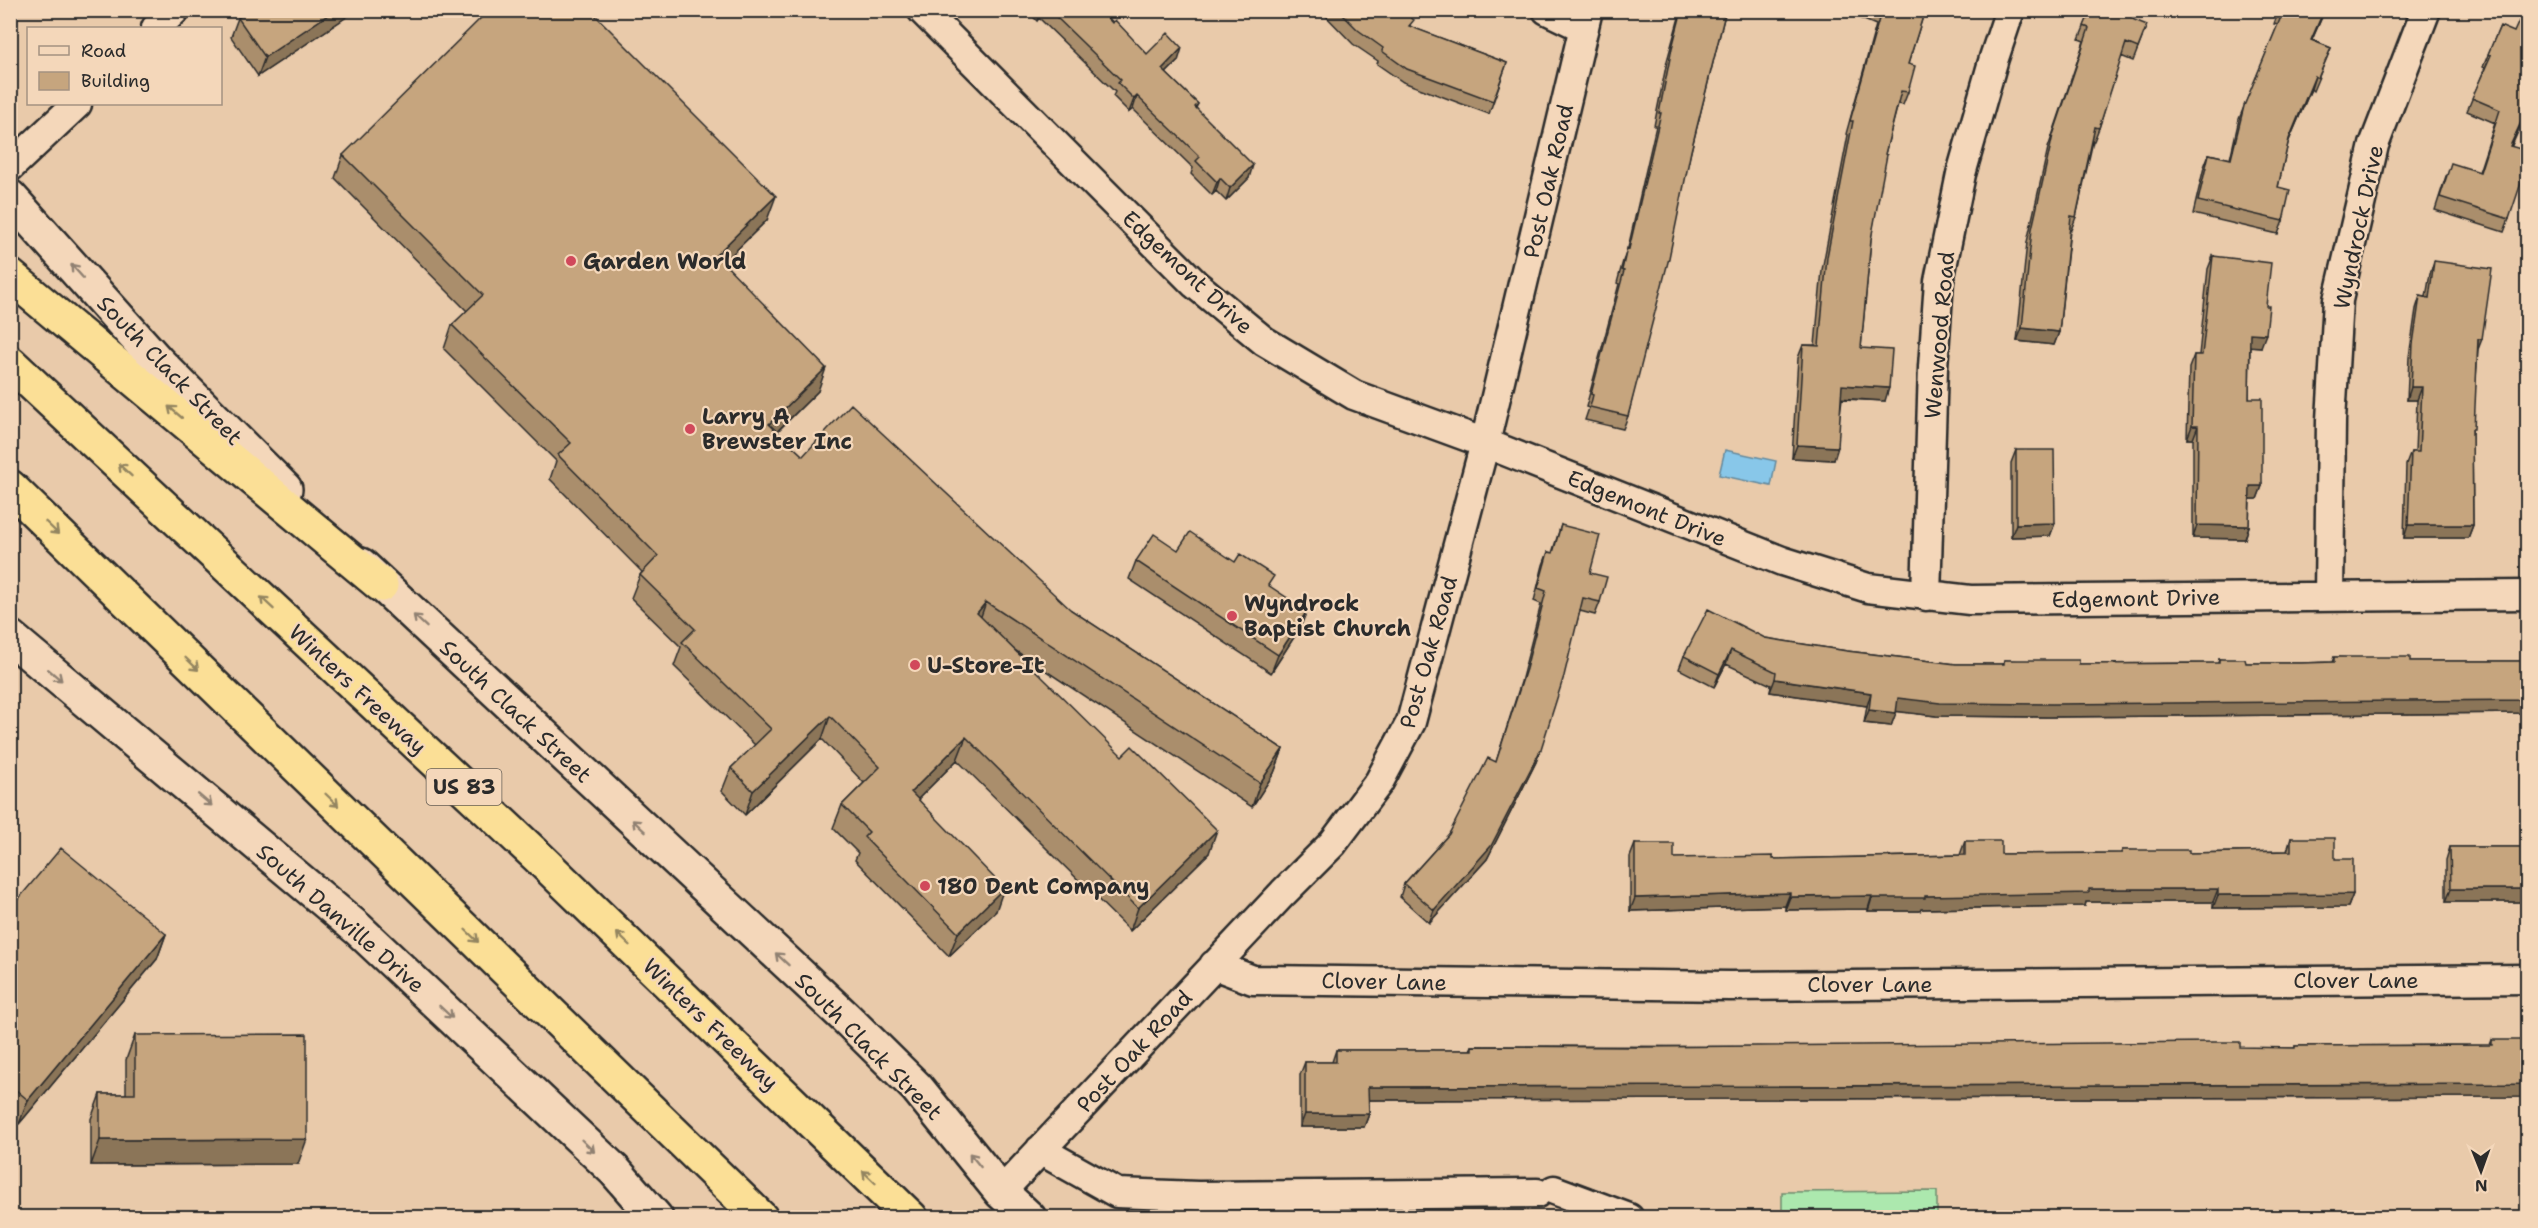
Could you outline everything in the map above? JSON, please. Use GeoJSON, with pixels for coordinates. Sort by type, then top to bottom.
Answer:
{"type":"FeatureCollection","features":[{"type":"Feature","properties":{"kind":"highway"},"geometry":{"type":"LineString","coordinates":[[10,276],[381,585]]}},
{"type":"Feature","properties":{"kind":"highway","name":"Winters Freeway"},"geometry":{"type":"LineString","coordinates":[[10,363],[546,865],[911,1218]]}},
{"type":"Feature","properties":{"kind":"highway"},"geometry":{"type":"LineString","coordinates":[[10,487],[762,1218]]}},
{"type":"Feature","properties":{"kind":"main road","name":"South Clack Street"},"geometry":{"type":"LineString","coordinates":[[10,197],[158,362],[381,585],[853,1025],[917,1088],[1001,1192],[1029,1218]]}},
{"type":"Feature","properties":{"kind":"main road","name":"South Danville Drive"},"geometry":{"type":"LineString","coordinates":[[10,637],[358,929],[615,1172],[656,1218]]}},
{"type":"Feature","properties":{"kind":"street"},"geometry":{"type":"LineString","coordinates":[[157,27],[175,10]]}},
{"type":"Feature","properties":{"kind":"street","name":"Edgemont Drive"},"geometry":{"type":"LineString","coordinates":[[922,10],[1195,284],[1264,341],[1354,395],[1485,443],[1782,561],[1868,588],[1970,600],[2528,594]]}},
{"type":"Feature","properties":{"kind":"street"},"geometry":{"type":"LineString","coordinates":[[1546,10],[1586,19]]}},
{"type":"Feature","properties":{"kind":"street","name":"Wenwood Road"},"geometry":{"type":"LineString","coordinates":[[1926,596],[1933,367],[1939,281],[1961,174],[2010,10]]}},
{"type":"Feature","properties":{"kind":"street","name":"Wyndrock Drive"},"geometry":{"type":"LineString","coordinates":[[2329,597],[2331,420],[2338,300],[2374,145],[2426,10]]}},
{"type":"Feature","properties":{"kind":"street","name":"Post Oak Road"},"geometry":{"type":"LineString","coordinates":[[1001,1192],[1214,965],[1333,843],[1379,782],[1411,722],[1485,443],[1586,19]]}},
{"type":"Feature","properties":{"kind":"street"},"geometry":{"type":"LineString","coordinates":[[10,167],[76,105]]}},
{"type":"Feature","properties":{"kind":"street","name":"Clover Lane"},"geometry":{"type":"LineString","coordinates":[[1214,965],[1253,980],[1731,986],[2528,979]]}},
{"type":"Feature","properties":{"kind":"street"},"geometry":{"type":"LineString","coordinates":[[1040,1150],[1117,1193],[1198,1196],[1546,1191],[1629,1218]]}},
{"type":"Feature","properties":{"kind":"green space"},"geometry":{"type":"Polygon","coordinates":[[[1937,1191],[1937,1217],[1782,1217],[1782,1192],[1937,1191]]]}},
{"type":"Feature","properties":{"kind":"water"},"geometry":{"type":"Polygon","coordinates":[[[1725,450],[1776,461],[1771,486],[1719,475],[1725,450]]]}},
{"type":"Feature","properties":{"kind":"building"},"geometry":{"type":"Polygon","coordinates":[[[249,10],[335,10],[265,57],[238,18],[249,10]]]}},
{"type":"Feature","properties":{"kind":"building"},"geometry":{"type":"Polygon","coordinates":[[[489,10],[590,10],[776,196],[716,255],[826,368],[769,424],[803,456],[851,404],[1071,610],[1283,749],[1260,783],[986,602],[977,613],[1122,756],[1132,746],[1217,830],[1138,908],[966,737],[911,792],[1004,888],[958,933],[864,837],[869,832],[842,805],[880,767],[830,716],[753,791],[731,768],[771,729],[682,642],[695,629],[640,575],[658,556],[558,455],[571,443],[452,325],[483,295],[343,155],[489,10]]]}},
{"type":"Feature","properties":{"kind":"building"},"geometry":{"type":"Polygon","coordinates":[[[1049,10],[1100,10],[1112,23],[1115,20],[1147,54],[1168,33],[1182,48],[1162,69],[1198,104],[1195,107],[1253,165],[1230,188],[1220,178],[1217,182],[1196,161],[1200,157],[1137,96],[1134,99],[1118,83],[1121,80],[1049,10]]]}},
{"type":"Feature","properties":{"kind":"building"},"geometry":{"type":"Polygon","coordinates":[[[1338,10],[1400,10],[1414,20],[1409,26],[1507,63],[1493,101],[1407,69],[1382,51],[1383,48],[1358,30],[1338,10]]]}},
{"type":"Feature","properties":{"kind":"building"},"geometry":{"type":"Polygon","coordinates":[[[1682,10],[1726,10],[1691,151],[1669,258],[1628,416],[1590,407],[1593,395],[1591,394],[1624,271],[1622,270],[1661,113],[1659,113],[1672,48],[1682,10]]]}},
{"type":"Feature","properties":{"kind":"building"},"geometry":{"type":"Polygon","coordinates":[[[1878,10],[1925,10],[1908,64],[1915,66],[1908,92],[1901,91],[1885,154],[1887,155],[1871,239],[1861,348],[1892,350],[1889,388],[1842,385],[1838,447],[1797,445],[1803,345],[1819,346],[1827,257],[1853,121],[1850,121],[1881,12],[1878,10]]]}},
{"type":"Feature","properties":{"kind":"building"},"geometry":{"type":"Polygon","coordinates":[[[2091,10],[2135,10],[2132,19],[2147,25],[2138,48],[2126,43],[2099,128],[2095,127],[2076,217],[2071,216],[2059,332],[2022,328],[2032,229],[2053,135],[2089,28],[2084,26],[2091,10]]]}},
{"type":"Feature","properties":{"kind":"building"},"geometry":{"type":"Polygon","coordinates":[[[2279,10],[2324,10],[2311,40],[2331,48],[2318,78],[2315,76],[2289,139],[2278,187],[2290,190],[2283,221],[2198,201],[2209,154],[2231,159],[2244,106],[2283,12],[2279,10]]]}},
{"type":"Feature","properties":{"kind":"building"},"geometry":{"type":"Polygon","coordinates":[[[2524,10],[2528,10],[2528,107],[2510,146],[2528,151],[2528,162],[2509,219],[2440,197],[2451,163],[2480,172],[2500,110],[2472,98],[2491,55],[2488,54],[2500,26],[2514,32],[2524,10]]]}},
{"type":"Feature","properties":{"kind":"building"},"geometry":{"type":"Polygon","coordinates":[[[2213,256],[2271,263],[2266,306],[2269,306],[2266,334],[2250,333],[2249,398],[2262,398],[2262,486],[2250,486],[2249,526],[2197,525],[2198,426],[2192,426],[2194,355],[2202,355],[2213,256]]]}},
{"type":"Feature","properties":{"kind":"building"},"geometry":{"type":"Polygon","coordinates":[[[2434,261],[2492,269],[2482,339],[2478,339],[2474,429],[2472,429],[2473,525],[2408,525],[2411,452],[2419,452],[2422,387],[2411,387],[2413,344],[2420,296],[2429,298],[2434,261]]]}},
{"type":"Feature","properties":{"kind":"building"},"geometry":{"type":"Polygon","coordinates":[[[2016,450],[2054,450],[2055,523],[2016,524],[2016,450]]]}},
{"type":"Feature","properties":{"kind":"building"},"geometry":{"type":"Polygon","coordinates":[[[1561,525],[1600,535],[1590,573],[1607,577],[1600,602],[1583,598],[1564,676],[1541,749],[1491,846],[1434,910],[1404,884],[1449,834],[1488,758],[1496,762],[1526,669],[1546,591],[1538,588],[1548,552],[1553,553],[1561,525]]]}},
{"type":"Feature","properties":{"kind":"building"},"geometry":{"type":"Polygon","coordinates":[[[1190,532],[1235,562],[1240,554],[1274,576],[1268,585],[1307,611],[1278,655],[1136,561],[1154,534],[1178,550],[1190,532]]]}},
{"type":"Feature","properties":{"kind":"building"},"geometry":{"type":"Polygon","coordinates":[[[1708,609],[1765,638],[1847,651],[1956,664],[2004,664],[2004,660],[2079,660],[2079,664],[2219,663],[2219,659],[2245,659],[2246,663],[2301,663],[2334,662],[2334,657],[2410,657],[2410,661],[2528,661],[2528,700],[2053,704],[1940,703],[1898,698],[1896,713],[1869,710],[1871,693],[1775,679],[1776,672],[1731,650],[1719,674],[1684,656],[1708,609]]]}},
{"type":"Feature","properties":{"kind":"building"},"geometry":{"type":"Polygon","coordinates":[[[2291,838],[2335,838],[2335,859],[2353,859],[2353,894],[2218,895],[2218,889],[2089,889],[2089,893],[1925,896],[1925,898],[1790,897],[1790,893],[1635,898],[1635,844],[1674,844],[1674,858],[1773,856],[1773,859],[1965,855],[1965,841],[2001,841],[2001,854],[2122,853],[2122,850],[2189,850],[2189,853],[2291,851],[2291,838]]]}},
{"type":"Feature","properties":{"kind":"building"},"geometry":{"type":"Polygon","coordinates":[[[2450,847],[2528,847],[2528,889],[2451,889],[2450,847]]]}},
{"type":"Feature","properties":{"kind":"building"},"geometry":{"type":"Polygon","coordinates":[[[61,848],[166,934],[28,1100],[10,1085],[10,909],[61,848]]]}},
{"type":"Feature","properties":{"kind":"building"},"geometry":{"type":"Polygon","coordinates":[[[307,1034],[307,1139],[100,1140],[100,1094],[135,1094],[135,1035],[307,1034]]]}},
{"type":"Feature","properties":{"kind":"building"},"geometry":{"type":"Polygon","coordinates":[[[2492,1040],[2528,1040],[2528,1084],[1368,1087],[1369,1114],[1305,1114],[1305,1062],[1336,1062],[1336,1050],[1472,1050],[1472,1046],[1636,1047],[2214,1042],[2240,1042],[2240,1047],[2295,1048],[2295,1046],[2492,1045],[2492,1040]]]}},
{"type":"Feature","properties":{"kind":"place","name":"Garden World"},"geometry":{"type":"Point","coordinates":[571,261]}},
{"type":"Feature","properties":{"kind":"place","name":"Larry A Brewster Inc"},"geometry":{"type":"Point","coordinates":[690,429]}},
{"type":"Feature","properties":{"kind":"place","name":"Wyndrock Baptist Church"},"geometry":{"type":"Point","coordinates":[1232,616]}},
{"type":"Feature","properties":{"kind":"place","name":"U-Store-It"},"geometry":{"type":"Point","coordinates":[915,665]}},
{"type":"Feature","properties":{"kind":"place","name":"180 Dent Company"},"geometry":{"type":"Point","coordinates":[925,886]}}]}
